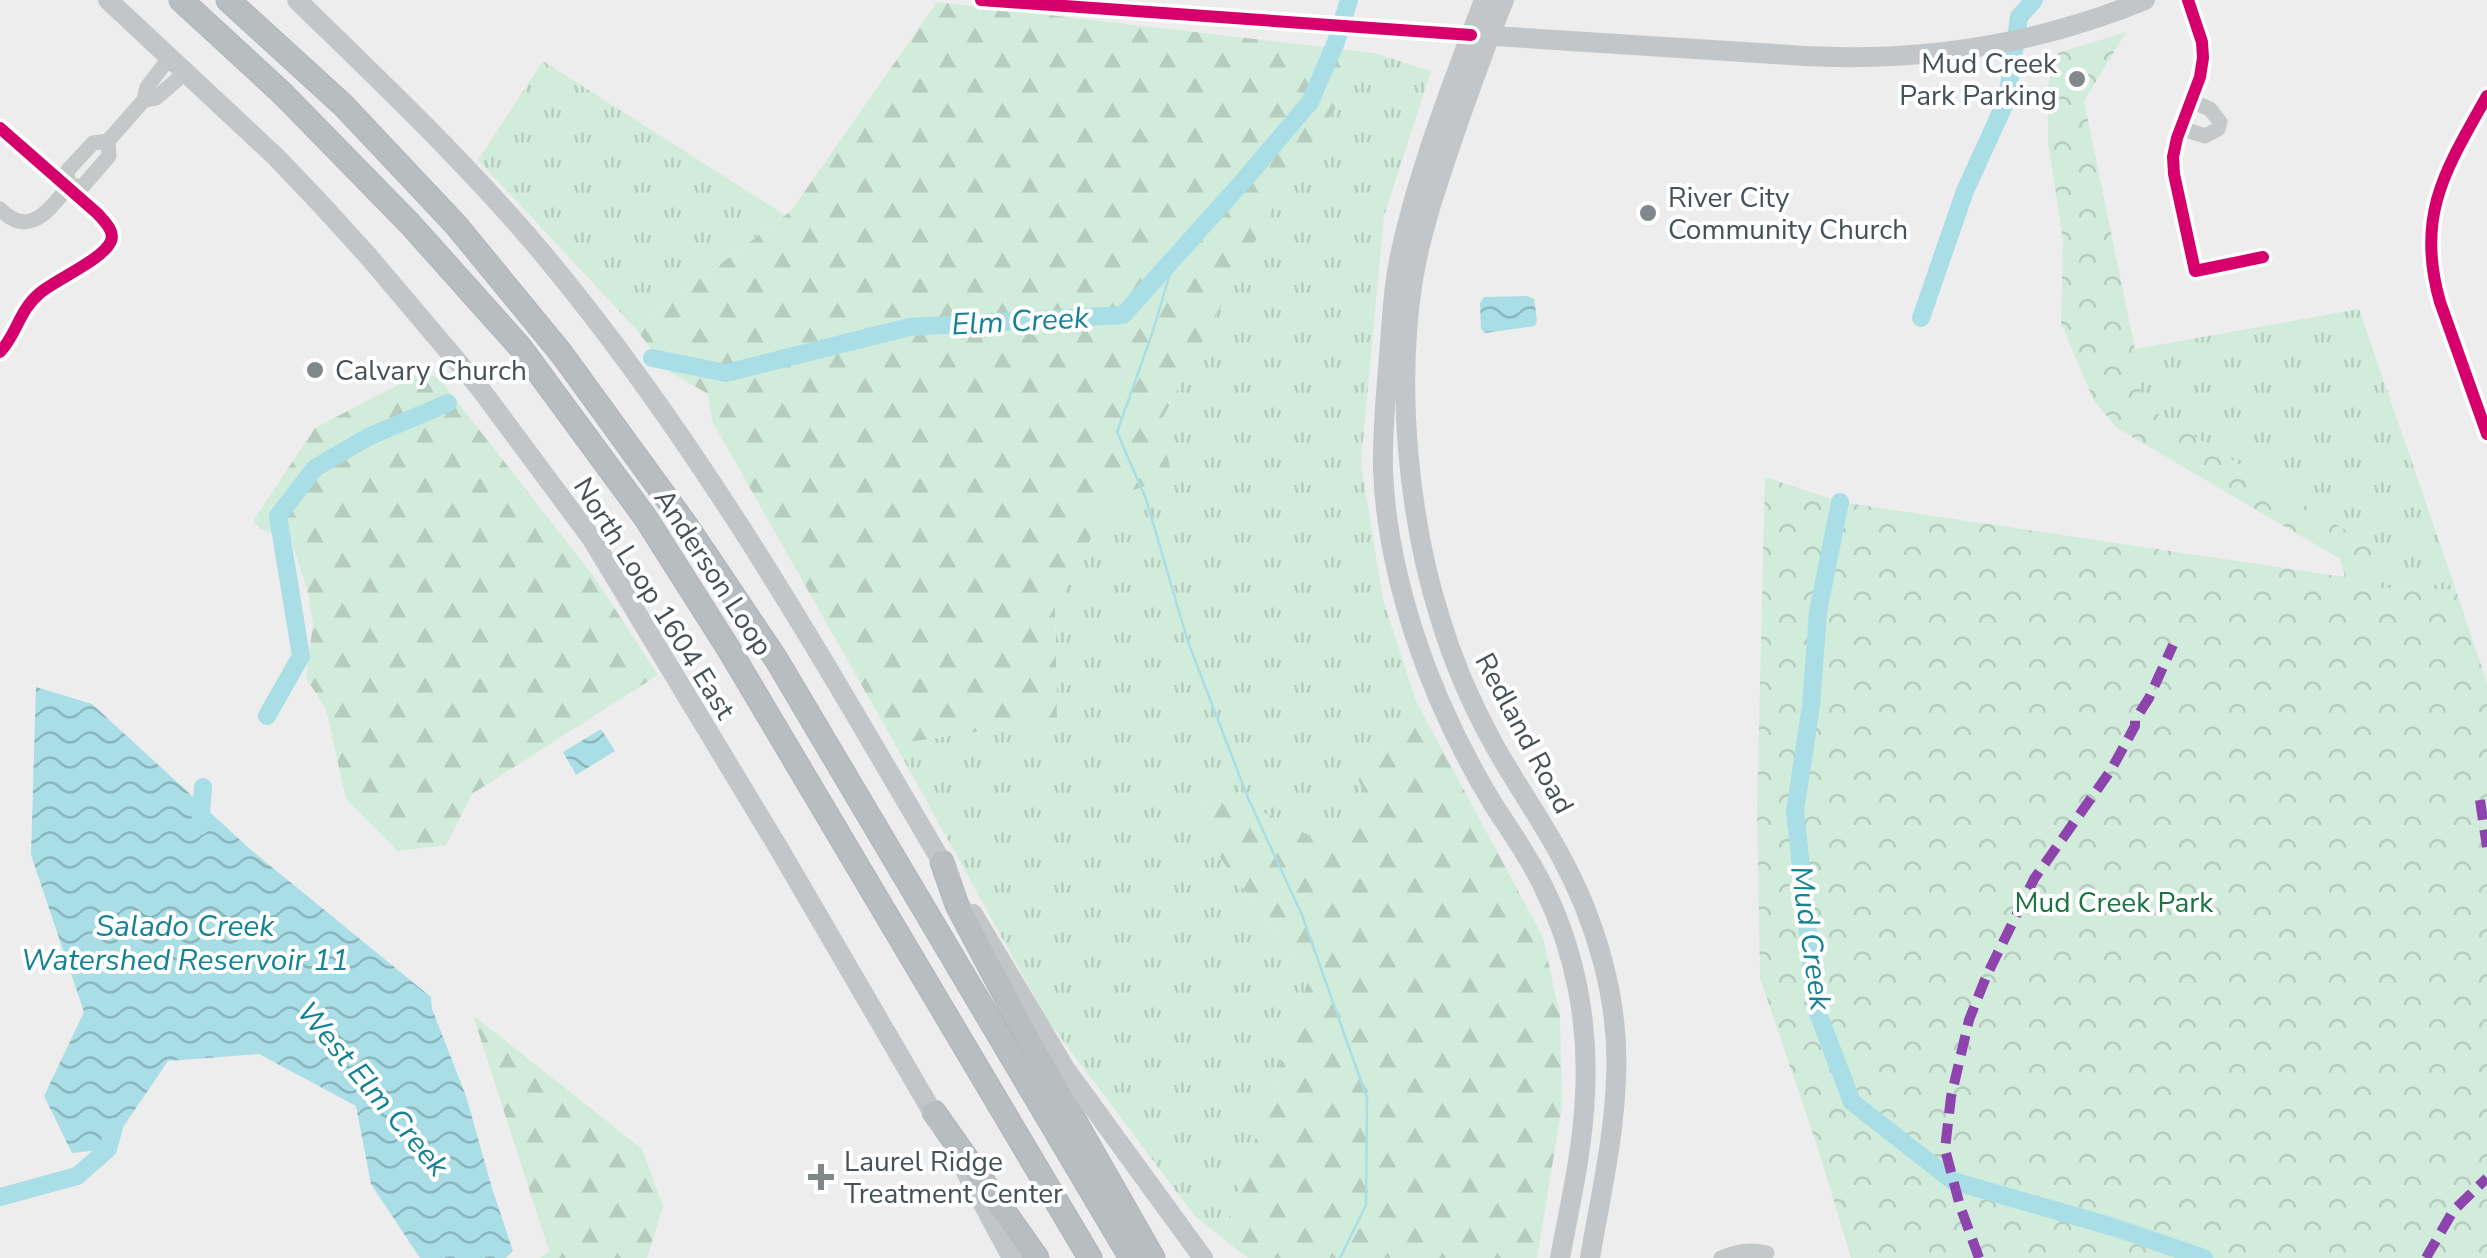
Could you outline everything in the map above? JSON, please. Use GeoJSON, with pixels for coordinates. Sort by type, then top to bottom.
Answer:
{"type":"FeatureCollection","features":[{"type":"Feature","properties":{"kind":"highway","name":"Anderson Loop"},"geometry":{"type":"LineString","coordinates":[[180,0],[282,92],[411,225],[520,348],[645,517],[730,651],[1090,1258]]}},
{"type":"Feature","properties":{"kind":"highway","name":"Anderson Loop"},"geometry":{"type":"LineString","coordinates":[[228,0],[343,105],[456,225],[561,353],[686,525],[776,659],[1132,1258]]}},
{"type":"Feature","properties":{"kind":"highway"},"geometry":{"type":"LineString","coordinates":[[942,862],[956,904],[1028,1039],[1154,1258]]}},
{"type":"Feature","properties":{"kind":"highway"},"geometry":{"type":"LineString","coordinates":[[934,1112],[1037,1258]]}},
{"type":"Feature","properties":{"kind":"main road","name":"North Loop 1604 East"},"geometry":{"type":"LineString","coordinates":[[108,0],[286,168],[369,256],[479,387],[592,539],[934,1112],[1012,1258]]}},
{"type":"Feature","properties":{"kind":"main road"},"geometry":{"type":"LineString","coordinates":[[297,0],[448,147],[550,262],[682,437],[761,556],[1066,1070],[1202,1258]]}},
{"type":"Feature","properties":{"kind":"main road","name":"Redland Road"},"geometry":{"type":"LineString","coordinates":[[1484,0],[1480,35],[1428,211],[1413,279],[1406,368],[1409,450],[1414,506],[1439,615],[1473,703],[1558,851],[1586,912],[1608,987],[1616,1075],[1590,1258]]}},
{"type":"Feature","properties":{"kind":"main road","name":"Redland Road"},"geometry":{"type":"LineString","coordinates":[[1504,0],[1480,35],[1423,169],[1398,267],[1384,412],[1383,468],[1394,557],[1414,634],[1447,716],[1486,792],[1526,853],[1558,920],[1581,1002],[1586,1095],[1560,1258]]}},
{"type":"Feature","properties":{"kind":"main road"},"geometry":{"type":"LineString","coordinates":[[1480,35],[1858,59],[1922,56],[2056,32],[2145,0]]}},
{"type":"Feature","properties":{"kind":"main road"},"geometry":{"type":"LineString","coordinates":[[1558,920],[1586,912]]}},
{"type":"Feature","properties":{"kind":"main road"},"geometry":{"type":"LineString","coordinates":[[1578,1157],[1606,1164]]}},
{"type":"Feature","properties":{"kind":"street"},"geometry":{"type":"LineString","coordinates":[[981,0],[1185,8],[1277,21],[1480,35]]}},
{"type":"Feature","properties":{"kind":"street"},"geometry":{"type":"LineString","coordinates":[[2188,0],[2202,42],[2203,58],[2173,156],[2196,271],[2263,257]]}},
{"type":"Feature","properties":{"kind":"street"},"geometry":{"type":"LineString","coordinates":[[0,209],[21,222],[44,215],[68,187],[67,171],[74,162],[94,143],[108,141],[144,100],[146,86],[178,64]]}},
{"type":"Feature","properties":{"kind":"street"},"geometry":{"type":"LineString","coordinates":[[2487,96],[2444,174],[2434,210],[2430,247],[2435,284],[2487,434]]}},
{"type":"Feature","properties":{"kind":"street"},"geometry":{"type":"LineString","coordinates":[[2180,128],[2206,136],[2218,129],[2220,122],[2215,114],[2191,101]]}},
{"type":"Feature","properties":{"kind":"street"},"geometry":{"type":"LineString","coordinates":[[0,128],[111,230],[110,243],[38,294],[23,310],[0,352]]}},
{"type":"Feature","properties":{"kind":"street"},"geometry":{"type":"LineString","coordinates":[[68,187],[83,186],[91,177],[108,156],[108,141]]}},
{"type":"Feature","properties":{"kind":"street"},"geometry":{"type":"LineString","coordinates":[[74,162],[91,177]]}},
{"type":"Feature","properties":{"kind":"street"},"geometry":{"type":"LineString","coordinates":[[1386,509],[1414,506]]}},
{"type":"Feature","properties":{"kind":"street"},"geometry":{"type":"LineString","coordinates":[[1447,716],[1473,703]]}},
{"type":"Feature","properties":{"kind":"street"},"geometry":{"type":"LineString","coordinates":[[1721,1258],[1739,1251],[1767,1253]]}},
{"type":"Feature","properties":{"kind":"green space"},"geometry":{"type":"Polygon","coordinates":[[[937,2],[1374,53],[1292,171],[1160,423],[1172,477],[1113,497],[1055,607],[1057,720],[895,744],[712,421],[708,394],[670,372],[635,328],[791,211],[937,2]]]}},
{"type":"Feature","properties":{"kind":"green space","name":"Mud Creek Park"},"geometry":{"type":"Polygon","coordinates":[[[2126,32],[2084,101],[2135,349],[2142,404],[2374,548],[2380,588],[2456,590],[2487,683],[2487,1258],[1851,1258],[1760,978],[1757,808],[1765,477],[1840,502],[2345,577],[2340,559],[2117,428],[2094,401],[2061,323],[2063,240],[2048,142],[2048,86],[2058,53],[2126,32]]]}},
{"type":"Feature","properties":{"kind":"green space"},"geometry":{"type":"Polygon","coordinates":[[[1374,53],[1431,71],[1384,216],[1361,463],[1383,600],[1416,701],[1357,777],[1375,813],[1310,837],[1217,788],[1192,820],[1309,978],[1222,1238],[1194,1215],[1048,1021],[895,744],[1057,720],[1055,607],[1113,497],[1172,477],[1160,423],[1292,171],[1374,53]]]}},
{"type":"Feature","properties":{"kind":"green space"},"geometry":{"type":"Polygon","coordinates":[[[543,61],[785,215],[635,328],[478,160],[543,61]]]}},
{"type":"Feature","properties":{"kind":"green space"},"geometry":{"type":"Polygon","coordinates":[[[2359,309],[2456,590],[2380,588],[2373,548],[2142,404],[2135,349],[2359,309]]]}},
{"type":"Feature","properties":{"kind":"green space"},"geometry":{"type":"Polygon","coordinates":[[[421,373],[438,377],[595,578],[658,675],[472,794],[446,845],[398,851],[346,799],[326,709],[306,678],[313,624],[307,588],[291,541],[261,529],[253,521],[315,428],[421,373]]]}},
{"type":"Feature","properties":{"kind":"green space"},"geometry":{"type":"Polygon","coordinates":[[[1416,701],[1543,937],[1560,1016],[1562,1106],[1537,1258],[1248,1258],[1222,1238],[1309,978],[1192,820],[1217,788],[1310,836],[1374,813],[1357,777],[1416,701]]]}},
{"type":"Feature","properties":{"kind":"green space"},"geometry":{"type":"Polygon","coordinates":[[[473,1015],[642,1149],[663,1206],[647,1258],[540,1258],[549,1251],[473,1015]]]}},
{"type":"Feature","properties":{"kind":"water"},"geometry":{"type":"Polygon","coordinates":[[[1484,297],[1534,299],[1535,326],[1485,333],[1481,329],[1480,303],[1484,297]]]}},
{"type":"Feature","properties":{"kind":"water","name":"Salado Creek Watershed Reservoir 11"},"geometry":{"type":"Polygon","coordinates":[[[36,687],[92,704],[251,850],[431,997],[513,1251],[506,1258],[420,1258],[371,1184],[356,1106],[259,1054],[168,1061],[108,1149],[72,1153],[44,1096],[84,1012],[31,855],[36,687]]]}},
{"type":"Feature","properties":{"kind":"water"},"geometry":{"type":"Polygon","coordinates":[[[601,729],[615,751],[576,775],[563,752],[601,729]]]}},
{"type":"Feature","properties":{"kind":"waterway","name":"Elm Creek"},"geometry":{"type":"LineString","coordinates":[[652,358],[726,373],[909,327],[1123,315],[1310,102],[1349,0]]}},
{"type":"Feature","properties":{"kind":"waterway","name":"Mud Creek"},"geometry":{"type":"LineString","coordinates":[[1921,318],[1965,191],[2007,99],[2019,17],[2034,0]]}},
{"type":"Feature","properties":{"kind":"waterway"},"geometry":{"type":"LineString","coordinates":[[1175,257],[1117,432],[1146,499],[1188,642],[1248,798],[1302,915],[1367,1098],[1366,1205],[1340,1258]]}},
{"type":"Feature","properties":{"kind":"waterway","name":"Elm Creek"},"geometry":{"type":"LineString","coordinates":[[267,716],[301,656],[278,516],[315,468],[368,437],[448,403]]}},
{"type":"Feature","properties":{"kind":"waterway","name":"Mud Creek"},"geometry":{"type":"LineString","coordinates":[[1840,502],[1818,612],[1811,706],[1795,811],[1816,1008],[1852,1102],[1953,1181],[2204,1258]]}},
{"type":"Feature","properties":{"kind":"waterway","name":"Elm Creek"},"geometry":{"type":"LineString","coordinates":[[200,826],[203,787]]}},
{"type":"Feature","properties":{"kind":"waterway"},"geometry":{"type":"LineString","coordinates":[[0,1197],[77,1176],[108,1149],[114,1127]]}},
{"type":"Feature","properties":{"kind":"marked path"},"geometry":{"type":"LineString","coordinates":[[1979,1258],[1945,1149],[1951,1097],[1969,1020],[2034,879],[2111,770],[2173,645]]}},
{"type":"Feature","properties":{"kind":"marked path"},"geometry":{"type":"LineString","coordinates":[[2480,800],[2487,847]]}},
{"type":"Feature","properties":{"kind":"marked path"},"geometry":{"type":"LineString","coordinates":[[2426,1258],[2453,1211],[2487,1178]]}},
{"type":"Feature","properties":{"kind":"cycle path"},"geometry":{"type":"LineString","coordinates":[[981,0],[1471,35]]}},
{"type":"Feature","properties":{"kind":"cycle path"},"geometry":{"type":"LineString","coordinates":[[2188,0],[2202,42],[2203,58],[2173,157],[2195,271],[2263,257]]}},
{"type":"Feature","properties":{"kind":"cycle path"},"geometry":{"type":"LineString","coordinates":[[2487,96],[2448,170],[2433,218],[2431,243],[2440,302],[2487,434]]}},
{"type":"Feature","properties":{"kind":"cycle path"},"geometry":{"type":"LineString","coordinates":[[0,128],[98,214],[112,237],[99,255],[33,300],[0,352]]}},
{"type":"Feature","properties":{"kind":"place","name":"Mud Creek Park Parking"},"geometry":{"type":"Point","coordinates":[2077,79]}},
{"type":"Feature","properties":{"kind":"place","name":"River City Community Church"},"geometry":{"type":"Point","coordinates":[1648,213]}},
{"type":"Feature","properties":{"kind":"place","name":"Calvary Church"},"geometry":{"type":"Point","coordinates":[315,370]}},
{"type":"Feature","properties":{"kind":"place","name":"Laurel Ridge Treatment Center"},"geometry":{"type":"Point","coordinates":[821,1177]}},
{"type":"Feature","properties":{"kind":"water label","name":"West Elm Creek"},"geometry":{"type":"Point","coordinates":[373,1089]}}]}
